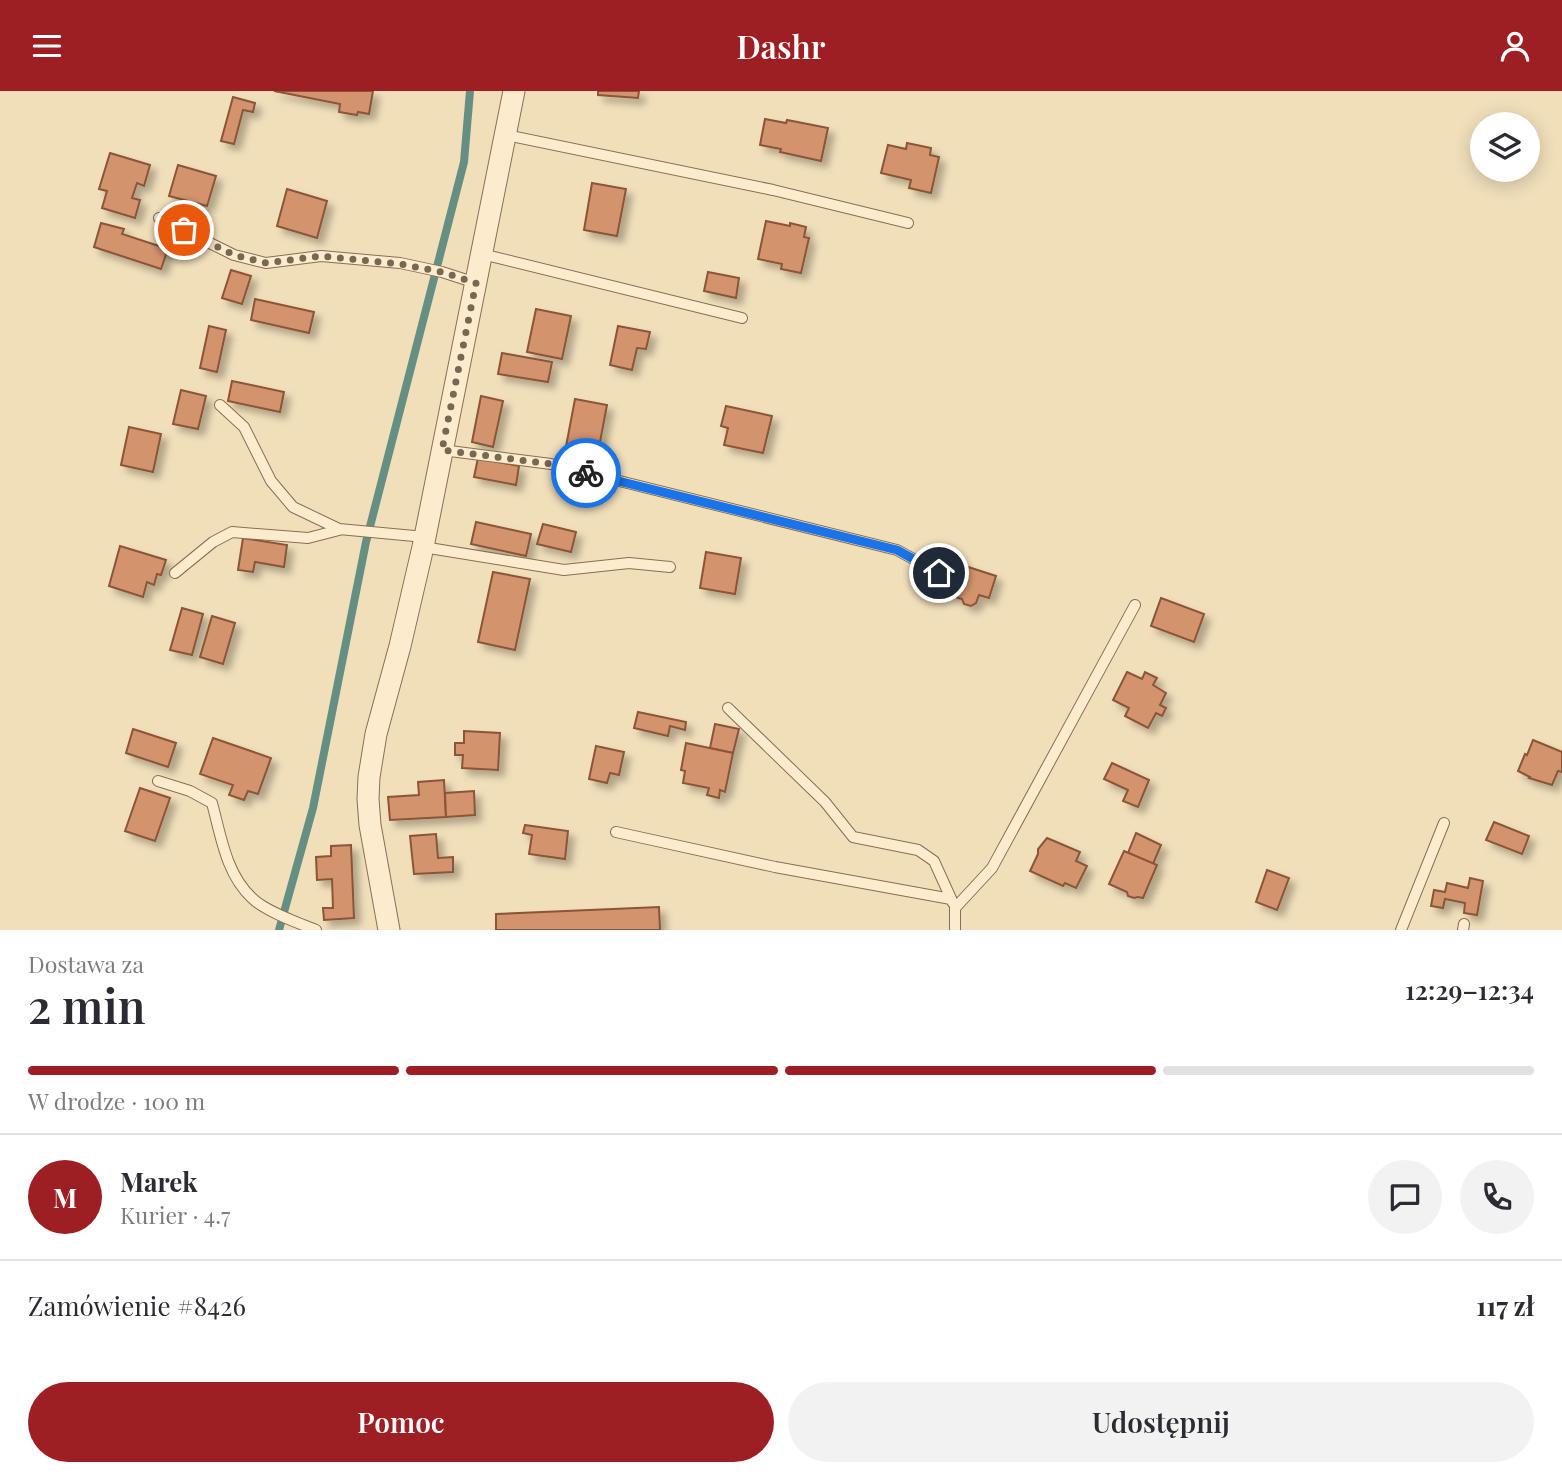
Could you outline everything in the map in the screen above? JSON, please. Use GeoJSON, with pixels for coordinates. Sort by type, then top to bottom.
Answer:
{"type":"FeatureCollection","features":[{"type":"Feature","properties":{"kind":"street"},"geometry":{"type":"LineString","coordinates":[[389,930],[370,825],[369,777],[376,734],[424,542],[514,91]]}},
{"type":"Feature","properties":{"kind":"lane"},"geometry":{"type":"LineString","coordinates":[[506,135],[773,190],[908,223]]}},
{"type":"Feature","properties":{"kind":"lane"},"geometry":{"type":"LineString","coordinates":[[159,218],[234,255],[266,263],[321,256],[421,267],[476,283]]}},
{"type":"Feature","properties":{"kind":"lane"},"geometry":{"type":"LineString","coordinates":[[482,254],[742,318]]}},
{"type":"Feature","properties":{"kind":"lane"},"geometry":{"type":"LineString","coordinates":[[220,405],[244,426],[271,481],[293,507],[344,530]]}},
{"type":"Feature","properties":{"kind":"lane"},"geometry":{"type":"LineString","coordinates":[[442,450],[551,464],[897,550],[939,573]]}},
{"type":"Feature","properties":{"kind":"lane"},"geometry":{"type":"LineString","coordinates":[[175,573],[213,542],[232,532],[308,538],[344,530],[392,534],[564,569],[629,563],[670,567]]}},
{"type":"Feature","properties":{"kind":"lane"},"geometry":{"type":"LineString","coordinates":[[953,904],[992,868],[1135,605]]}},
{"type":"Feature","properties":{"kind":"lane"},"geometry":{"type":"LineString","coordinates":[[728,708],[825,802],[853,837],[918,850],[933,861],[953,904],[955,930]]}},
{"type":"Feature","properties":{"kind":"lane"},"geometry":{"type":"LineString","coordinates":[[158,781],[190,791],[212,803],[230,869],[252,898],[316,930]]}},
{"type":"Feature","properties":{"kind":"lane"},"geometry":{"type":"LineString","coordinates":[[1401,930],[1444,823]]}},
{"type":"Feature","properties":{"kind":"lane"},"geometry":{"type":"LineString","coordinates":[[616,832],[953,904]]}},
{"type":"Feature","properties":{"kind":"building"},"geometry":{"type":"Polygon","coordinates":[[[274,91],[373,91],[369,114],[358,112],[357,115],[339,112],[340,104],[274,91]]]}},
{"type":"Feature","properties":{"kind":"building"},"geometry":{"type":"Polygon","coordinates":[[[598,91],[639,91],[638,98],[598,95],[598,91]]]}},
{"type":"Feature","properties":{"kind":"building"},"geometry":{"type":"Polygon","coordinates":[[[233,97],[255,103],[253,112],[243,110],[234,144],[221,141],[233,97]]]}},
{"type":"Feature","properties":{"kind":"building"},"geometry":{"type":"Polygon","coordinates":[[[765,119],[786,123],[787,120],[828,128],[821,161],[760,145],[765,119]]]}},
{"type":"Feature","properties":{"kind":"building"},"geometry":{"type":"Polygon","coordinates":[[[907,143],[931,148],[930,155],[939,157],[931,193],[909,188],[911,180],[881,173],[888,145],[906,149],[907,143]]]}},
{"type":"Feature","properties":{"kind":"building"},"geometry":{"type":"Polygon","coordinates":[[[110,153],[150,165],[144,186],[137,183],[132,198],[140,200],[135,218],[102,208],[107,191],[99,189],[110,153]]]}},
{"type":"Feature","properties":{"kind":"building"},"geometry":{"type":"Polygon","coordinates":[[[178,165],[216,176],[207,206],[169,196],[178,165]]]}},
{"type":"Feature","properties":{"kind":"building"},"geometry":{"type":"Polygon","coordinates":[[[592,183],[626,189],[617,236],[584,230],[592,183]]]}},
{"type":"Feature","properties":{"kind":"building"},"geometry":{"type":"Polygon","coordinates":[[[287,189],[327,201],[317,238],[277,226],[287,189]]]}},
{"type":"Feature","properties":{"kind":"building"},"geometry":{"type":"Polygon","coordinates":[[[766,221],[806,227],[804,237],[809,238],[801,273],[781,269],[782,264],[758,259],[766,221]]]}},
{"type":"Feature","properties":{"kind":"building"},"geometry":{"type":"Polygon","coordinates":[[[101,223],[124,229],[122,234],[168,249],[161,269],[94,247],[101,223]]]}},
{"type":"Feature","properties":{"kind":"building"},"geometry":{"type":"Polygon","coordinates":[[[231,270],[251,276],[242,304],[222,298],[231,270]]]}},
{"type":"Feature","properties":{"kind":"building"},"geometry":{"type":"Polygon","coordinates":[[[708,272],[739,278],[736,298],[704,291],[708,272]]]}},
{"type":"Feature","properties":{"kind":"building"},"geometry":{"type":"Polygon","coordinates":[[[255,299],[314,312],[309,333],[251,320],[255,299]]]}},
{"type":"Feature","properties":{"kind":"building"},"geometry":{"type":"Polygon","coordinates":[[[536,309],[571,316],[562,359],[527,352],[536,309]]]}},
{"type":"Feature","properties":{"kind":"building"},"geometry":{"type":"Polygon","coordinates":[[[209,326],[226,330],[217,372],[200,368],[209,326]]]}},
{"type":"Feature","properties":{"kind":"building"},"geometry":{"type":"Polygon","coordinates":[[[618,326],[650,332],[646,349],[637,348],[632,370],[610,365],[618,326]]]}},
{"type":"Feature","properties":{"kind":"building"},"geometry":{"type":"Polygon","coordinates":[[[502,353],[552,362],[548,382],[498,374],[502,353]]]}},
{"type":"Feature","properties":{"kind":"building"},"geometry":{"type":"Polygon","coordinates":[[[232,381],[284,392],[280,412],[228,401],[232,381]]]}},
{"type":"Feature","properties":{"kind":"building"},"geometry":{"type":"Polygon","coordinates":[[[181,390],[206,396],[198,429],[173,424],[181,390]]]}},
{"type":"Feature","properties":{"kind":"building"},"geometry":{"type":"Polygon","coordinates":[[[481,396],[503,401],[493,447],[472,442],[481,396]]]}},
{"type":"Feature","properties":{"kind":"building"},"geometry":{"type":"Polygon","coordinates":[[[575,399],[607,405],[596,463],[564,457],[575,399]]]}},
{"type":"Feature","properties":{"kind":"building"},"geometry":{"type":"Polygon","coordinates":[[[726,406],[772,416],[763,453],[724,445],[728,428],[721,426],[726,406]]]}},
{"type":"Feature","properties":{"kind":"building"},"geometry":{"type":"Polygon","coordinates":[[[129,427],[161,434],[153,472],[121,465],[129,427]]]}},
{"type":"Feature","properties":{"kind":"building"},"geometry":{"type":"Polygon","coordinates":[[[478,458],[519,466],[516,485],[474,477],[478,458]]]}},
{"type":"Feature","properties":{"kind":"building"},"geometry":{"type":"Polygon","coordinates":[[[476,522],[531,534],[526,556],[471,544],[476,522]]]}},
{"type":"Feature","properties":{"kind":"building"},"geometry":{"type":"Polygon","coordinates":[[[543,524],[576,532],[571,552],[537,544],[543,524]]]}},
{"type":"Feature","properties":{"kind":"building"},"geometry":{"type":"Polygon","coordinates":[[[243,538],[287,545],[284,567],[255,562],[253,572],[238,570],[243,538]]]}},
{"type":"Feature","properties":{"kind":"building"},"geometry":{"type":"Polygon","coordinates":[[[120,546],[166,560],[154,585],[147,582],[143,597],[109,586],[120,546]]]}},
{"type":"Feature","properties":{"kind":"building"},"geometry":{"type":"Polygon","coordinates":[[[706,552],[741,558],[735,594],[700,588],[706,552]]]}},
{"type":"Feature","properties":{"kind":"building"},"geometry":{"type":"Polygon","coordinates":[[[959,564],[996,576],[989,598],[979,595],[976,603],[971,606],[964,604],[962,599],[949,595],[959,564]]]}},
{"type":"Feature","properties":{"kind":"building"},"geometry":{"type":"Polygon","coordinates":[[[493,572],[530,579],[515,650],[478,642],[493,572]]]}},
{"type":"Feature","properties":{"kind":"building"},"geometry":{"type":"Polygon","coordinates":[[[1161,598],[1204,614],[1194,642],[1151,626],[1161,598]]]}},
{"type":"Feature","properties":{"kind":"building"},"geometry":{"type":"Polygon","coordinates":[[[182,608],[203,614],[192,655],[170,650],[182,608]]]}},
{"type":"Feature","properties":{"kind":"building"},"geometry":{"type":"Polygon","coordinates":[[[212,616],[235,623],[223,664],[200,657],[212,616]]]}},
{"type":"Feature","properties":{"kind":"building"},"geometry":{"type":"Polygon","coordinates":[[[1127,672],[1142,679],[1145,672],[1157,678],[1153,685],[1166,693],[1160,705],[1166,708],[1162,716],[1156,713],[1148,728],[1125,716],[1129,708],[1113,700],[1127,672]]]}},
{"type":"Feature","properties":{"kind":"building"},"geometry":{"type":"Polygon","coordinates":[[[638,712],[686,722],[685,730],[670,726],[668,736],[634,728],[638,712]]]}},
{"type":"Feature","properties":{"kind":"building"},"geometry":{"type":"Polygon","coordinates":[[[715,724],[739,729],[733,753],[710,748],[715,724]]]}},
{"type":"Feature","properties":{"kind":"building"},"geometry":{"type":"Polygon","coordinates":[[[133,729],[176,743],[168,767],[126,753],[133,729]]]}},
{"type":"Feature","properties":{"kind":"building"},"geometry":{"type":"Polygon","coordinates":[[[464,731],[500,733],[498,770],[462,768],[463,755],[455,755],[455,743],[464,743],[464,731]]]}},
{"type":"Feature","properties":{"kind":"building"},"geometry":{"type":"Polygon","coordinates":[[[213,738],[271,758],[258,794],[248,791],[244,800],[229,795],[233,785],[200,774],[213,738]]]}},
{"type":"Feature","properties":{"kind":"building"},"geometry":{"type":"Polygon","coordinates":[[[1533,740],[1562,752],[1562,772],[1558,771],[1552,785],[1529,778],[1518,771],[1533,740]]]}},
{"type":"Feature","properties":{"kind":"building"},"geometry":{"type":"Polygon","coordinates":[[[686,743],[733,753],[725,792],[720,790],[719,798],[707,795],[709,788],[683,783],[685,771],[681,770],[686,743]]]}},
{"type":"Feature","properties":{"kind":"building"},"geometry":{"type":"Polygon","coordinates":[[[596,746],[624,752],[619,775],[610,773],[607,783],[589,779],[596,746]]]}},
{"type":"Feature","properties":{"kind":"building"},"geometry":{"type":"Polygon","coordinates":[[[1112,763],[1149,780],[1138,807],[1123,801],[1128,790],[1104,779],[1112,763]]]}},
{"type":"Feature","properties":{"kind":"building"},"geometry":{"type":"Polygon","coordinates":[[[444,780],[446,817],[390,820],[388,797],[419,795],[418,782],[444,780]]]}},
{"type":"Feature","properties":{"kind":"building"},"geometry":{"type":"Polygon","coordinates":[[[140,788],[170,798],[155,841],[125,831],[140,788]]]}},
{"type":"Feature","properties":{"kind":"building"},"geometry":{"type":"Polygon","coordinates":[[[474,791],[475,815],[446,817],[445,793],[474,791]]]}},
{"type":"Feature","properties":{"kind":"building"},"geometry":{"type":"Polygon","coordinates":[[[1494,822],[1529,836],[1522,854],[1486,840],[1494,822]]]}},
{"type":"Feature","properties":{"kind":"building"},"geometry":{"type":"Polygon","coordinates":[[[525,825],[568,831],[565,859],[529,854],[532,835],[523,833],[525,825]]]}},
{"type":"Feature","properties":{"kind":"building"},"geometry":{"type":"Polygon","coordinates":[[[1136,833],[1161,845],[1153,864],[1128,853],[1136,833]]]}},
{"type":"Feature","properties":{"kind":"building"},"geometry":{"type":"Polygon","coordinates":[[[436,834],[438,858],[453,857],[453,872],[414,874],[410,836],[436,834]]]}},
{"type":"Feature","properties":{"kind":"building"},"geometry":{"type":"Polygon","coordinates":[[[1047,838],[1080,852],[1076,861],[1087,866],[1076,888],[1065,883],[1063,886],[1030,871],[1038,849],[1047,838]]]}},
{"type":"Feature","properties":{"kind":"building"},"geometry":{"type":"Polygon","coordinates":[[[351,845],[354,918],[324,920],[323,908],[333,908],[332,879],[317,880],[316,857],[331,856],[331,846],[351,845]]]}},
{"type":"Feature","properties":{"kind":"building"},"geometry":{"type":"Polygon","coordinates":[[[1124,851],[1157,865],[1143,898],[1128,896],[1127,892],[1109,884],[1124,851]]]}},
{"type":"Feature","properties":{"kind":"building"},"geometry":{"type":"Polygon","coordinates":[[[1267,870],[1289,878],[1277,910],[1256,902],[1267,870]]]}},
{"type":"Feature","properties":{"kind":"building"},"geometry":{"type":"Polygon","coordinates":[[[1470,878],[1483,881],[1477,915],[1464,913],[1465,903],[1445,899],[1443,908],[1431,906],[1434,890],[1445,892],[1447,883],[1468,888],[1470,878]]]}},
{"type":"Feature","properties":{"kind":"building"},"geometry":{"type":"Polygon","coordinates":[[[659,907],[660,930],[496,930],[496,914],[659,907]]]}},
{"type":"Feature","properties":{"kind":"waterway"},"geometry":{"type":"LineString","coordinates":[[279,930],[313,808],[366,542],[464,162],[470,91]]}},
{"type":"Feature","properties":{"kind":"way so far"},"geometry":{"type":"LineString","coordinates":[[184,230],[234,255],[266,263],[321,256],[421,267],[476,283],[442,450],[551,464],[586,473]]}},
{"type":"Feature","properties":{"kind":"route"},"geometry":{"type":"LineString","coordinates":[[586,473],[897,550],[939,573]]}}]}
